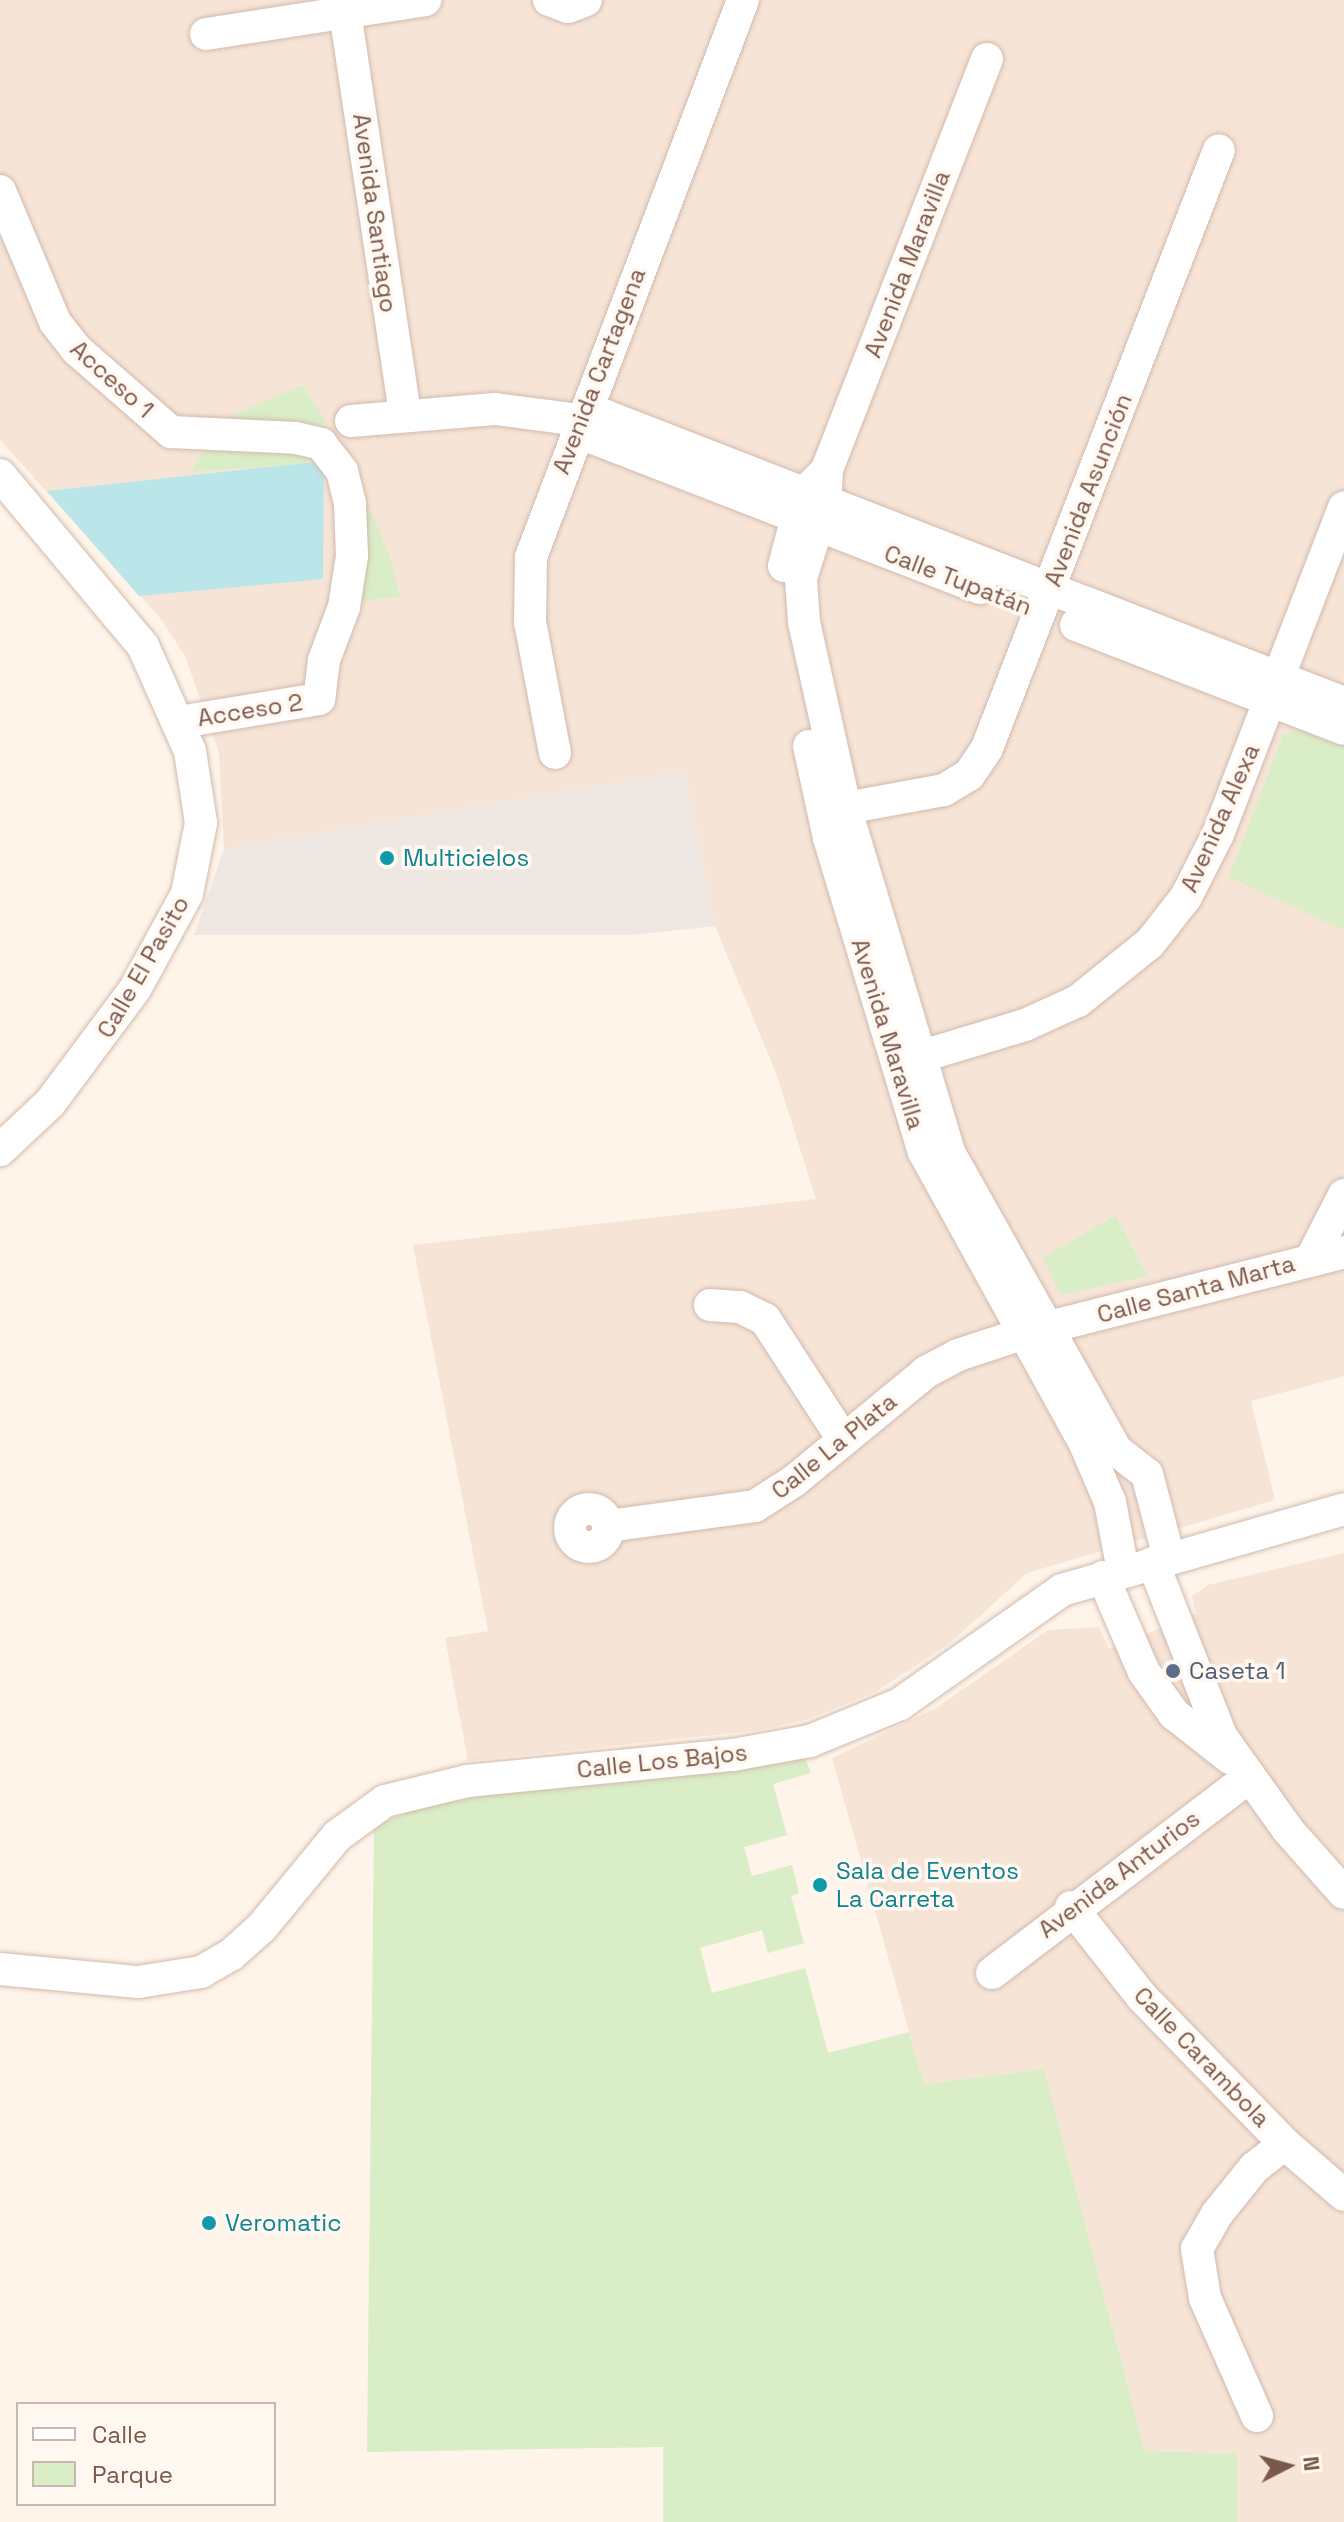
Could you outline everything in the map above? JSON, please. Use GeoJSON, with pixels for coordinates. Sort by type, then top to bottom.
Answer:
{"type":"FeatureCollection","features":[{"type":"Feature","properties":{"kind":"street"},"geometry":{"type":"LineString","coordinates":[[206,34],[425,0]]}},
{"type":"Feature","properties":{"kind":"street"},"geometry":{"type":"LineString","coordinates":[[549,0],[568,7],[586,0]]}},
{"type":"Feature","properties":{"kind":"street","name":"Avenida Cartagena"},"geometry":{"type":"LineString","coordinates":[[555,753],[528,588],[543,515],[743,0]]}},
{"type":"Feature","properties":{"kind":"street","name":"Avenida Santiago"},"geometry":{"type":"LineString","coordinates":[[345,12],[405,415]]}},
{"type":"Feature","properties":{"kind":"street","name":"Avenida Maravilla"},"geometry":{"type":"LineString","coordinates":[[987,59],[810,511],[801,578],[804,622],[834,810],[908,1060],[924,1152],[1116,1450],[1147,1474],[1153,1498],[1137,1567]]}},
{"type":"Feature","properties":{"kind":"street","name":"Avenida Asunción"},"geometry":{"type":"LineString","coordinates":[[834,810],[944,790],[969,775],[987,748],[1219,150]]}},
{"type":"Feature","properties":{"kind":"street","name":"Acceso 1"},"geometry":{"type":"LineString","coordinates":[[0,191],[55,322],[77,350],[171,432],[296,438],[321,444],[335,457],[350,504],[352,556],[319,699]]}},
{"type":"Feature","properties":{"kind":"street","name":"Calle Tupatán"},"geometry":{"type":"LineString","coordinates":[[351,421],[495,409],[580,420],[603,415],[810,511],[1274,689],[1344,729]]}},
{"type":"Feature","properties":{"kind":"street","name":"Calle El Pasito"},"geometry":{"type":"LineString","coordinates":[[0,475],[143,646],[180,722],[198,787],[201,823],[187,894],[99,1043],[50,1103],[0,1150]]}},
{"type":"Feature","properties":{"kind":"street","name":"Avenida Alexa"},"geometry":{"type":"LineString","coordinates":[[908,1060],[1025,1025],[1078,1001],[1150,943],[1186,897],[1218,834],[1344,508]]}},
{"type":"Feature","properties":{"kind":"street","name":"Calle Tupatán"},"geometry":{"type":"LineString","coordinates":[[1274,689],[1344,703]]}},
{"type":"Feature","properties":{"kind":"street","name":"Acceso 2"},"geometry":{"type":"LineString","coordinates":[[180,722],[319,699]]}},
{"type":"Feature","properties":{"kind":"street"},"geometry":{"type":"LineString","coordinates":[[1311,1259],[1344,1195]]}},
{"type":"Feature","properties":{"kind":"street","name":"Calle Santa Marta"},"geometry":{"type":"LineString","coordinates":[[1037,1330],[1344,1252]]}},
{"type":"Feature","properties":{"kind":"street"},"geometry":{"type":"LineString","coordinates":[[710,1305],[740,1307],[765,1319],[843,1439]]}},
{"type":"Feature","properties":{"kind":"street","name":"Avenida Maravilla"},"geometry":{"type":"LineString","coordinates":[[1037,1330],[1137,1567]]}},
{"type":"Feature","properties":{"kind":"street","name":"Calle La Plata"},"geometry":{"type":"LineString","coordinates":[[608,1526],[755,1506],[926,1372],[958,1355],[1037,1330]]}},
{"type":"Feature","properties":{"kind":"street","name":"Calle Los Bajos"},"geometry":{"type":"LineString","coordinates":[[0,1969],[138,1982],[201,1972],[231,1955],[262,1927],[337,1836],[385,1801],[467,1781],[733,1755],[810,1741],[900,1704],[1037,1604],[1137,1567],[1344,1509]]}},
{"type":"Feature","properties":{"kind":"street"},"geometry":{"type":"LineString","coordinates":[[1137,1567],[1144,1672],[1174,1714],[1243,1769],[1344,1893]]}},
{"type":"Feature","properties":{"kind":"street"},"geometry":{"type":"LineString","coordinates":[[1137,1567],[1173,1623],[1243,1769]]}},
{"type":"Feature","properties":{"kind":"street","name":"Avenida Anturios"},"geometry":{"type":"LineString","coordinates":[[992,1973],[1243,1769]]}},
{"type":"Feature","properties":{"kind":"street","name":"Calle Carambola"},"geometry":{"type":"LineString","coordinates":[[1071,1907],[1142,1997],[1285,2144],[1344,2195]]}},
{"type":"Feature","properties":{"kind":"street"},"geometry":{"type":"LineString","coordinates":[[1257,2416],[1205,2298],[1197,2249],[1217,2214],[1254,2168],[1285,2144]]}},
{"type":"Feature","properties":{"kind":"shaded area"},"geometry":{"type":"Polygon","coordinates":[[[0,0],[1344,0],[1344,1376],[1251,1401],[1275,1500],[1027,1573],[948,1645],[875,1692],[806,1720],[753,1731],[468,1761],[445,1638],[488,1631],[413,1245],[816,1199],[776,1073],[715,926],[685,771],[224,849],[219,753],[185,656],[160,618],[0,440],[0,0]]]}},
{"type":"Feature","properties":{"kind":"shaded area"},"geometry":{"type":"Polygon","coordinates":[[[685,771],[715,926],[632,935],[194,935],[224,849],[685,771]]]}},
{"type":"Feature","properties":{"kind":"shaded area"},"geometry":{"type":"Polygon","coordinates":[[[1344,1553],[1344,2522],[1237,2522],[1237,2453],[1145,2451],[1044,2069],[924,2084],[832,1758],[936,1708],[1048,1630],[1099,1627],[1109,1649],[1196,1614],[1192,1596],[1208,1585],[1344,1553]]]}},
{"type":"Feature","properties":{"kind":"green space"},"geometry":{"type":"Polygon","coordinates":[[[302,385],[327,423],[274,429],[229,424],[229,417],[302,385]]]}},
{"type":"Feature","properties":{"kind":"green space"},"geometry":{"type":"Polygon","coordinates":[[[240,442],[307,456],[308,463],[191,472],[205,446],[240,442]]]}},
{"type":"Feature","properties":{"kind":"green space"},"geometry":{"type":"Polygon","coordinates":[[[359,482],[390,557],[400,597],[356,601],[359,482]]]}},
{"type":"Feature","properties":{"kind":"green space"},"geometry":{"type":"Polygon","coordinates":[[[1300,729],[1344,745],[1344,930],[1229,877],[1283,735],[1300,729]]]}},
{"type":"Feature","properties":{"kind":"green space"},"geometry":{"type":"Polygon","coordinates":[[[1116,1215],[1147,1276],[1061,1295],[1043,1258],[1116,1215]]]}},
{"type":"Feature","properties":{"kind":"green space"},"geometry":{"type":"Polygon","coordinates":[[[804,1756],[811,1773],[773,1784],[787,1835],[744,1847],[752,1876],[792,1865],[799,1893],[791,1896],[804,1943],[768,1953],[762,1930],[700,1948],[712,1993],[805,1968],[828,2053],[909,2032],[924,2084],[1044,2069],[1145,2451],[1237,2453],[1237,2522],[663,2522],[663,2447],[367,2452],[374,1826],[416,1809],[481,1796],[804,1756]]]}},
{"type":"Feature","properties":{"kind":"water"},"geometry":{"type":"Polygon","coordinates":[[[324,461],[323,579],[139,596],[47,491],[324,461]]]}},
{"type":"Feature","properties":{"kind":"place","name":"Multicielos"},"geometry":{"type":"Point","coordinates":[387,858]}},
{"type":"Feature","properties":{"kind":"place","name":"Caseta 1"},"geometry":{"type":"Point","coordinates":[1173,1671]}},
{"type":"Feature","properties":{"kind":"place","name":"Sala de Eventos La Carreta"},"geometry":{"type":"Point","coordinates":[820,1885]}},
{"type":"Feature","properties":{"kind":"place","name":"Veromatic"},"geometry":{"type":"Point","coordinates":[209,2223]}}]}
